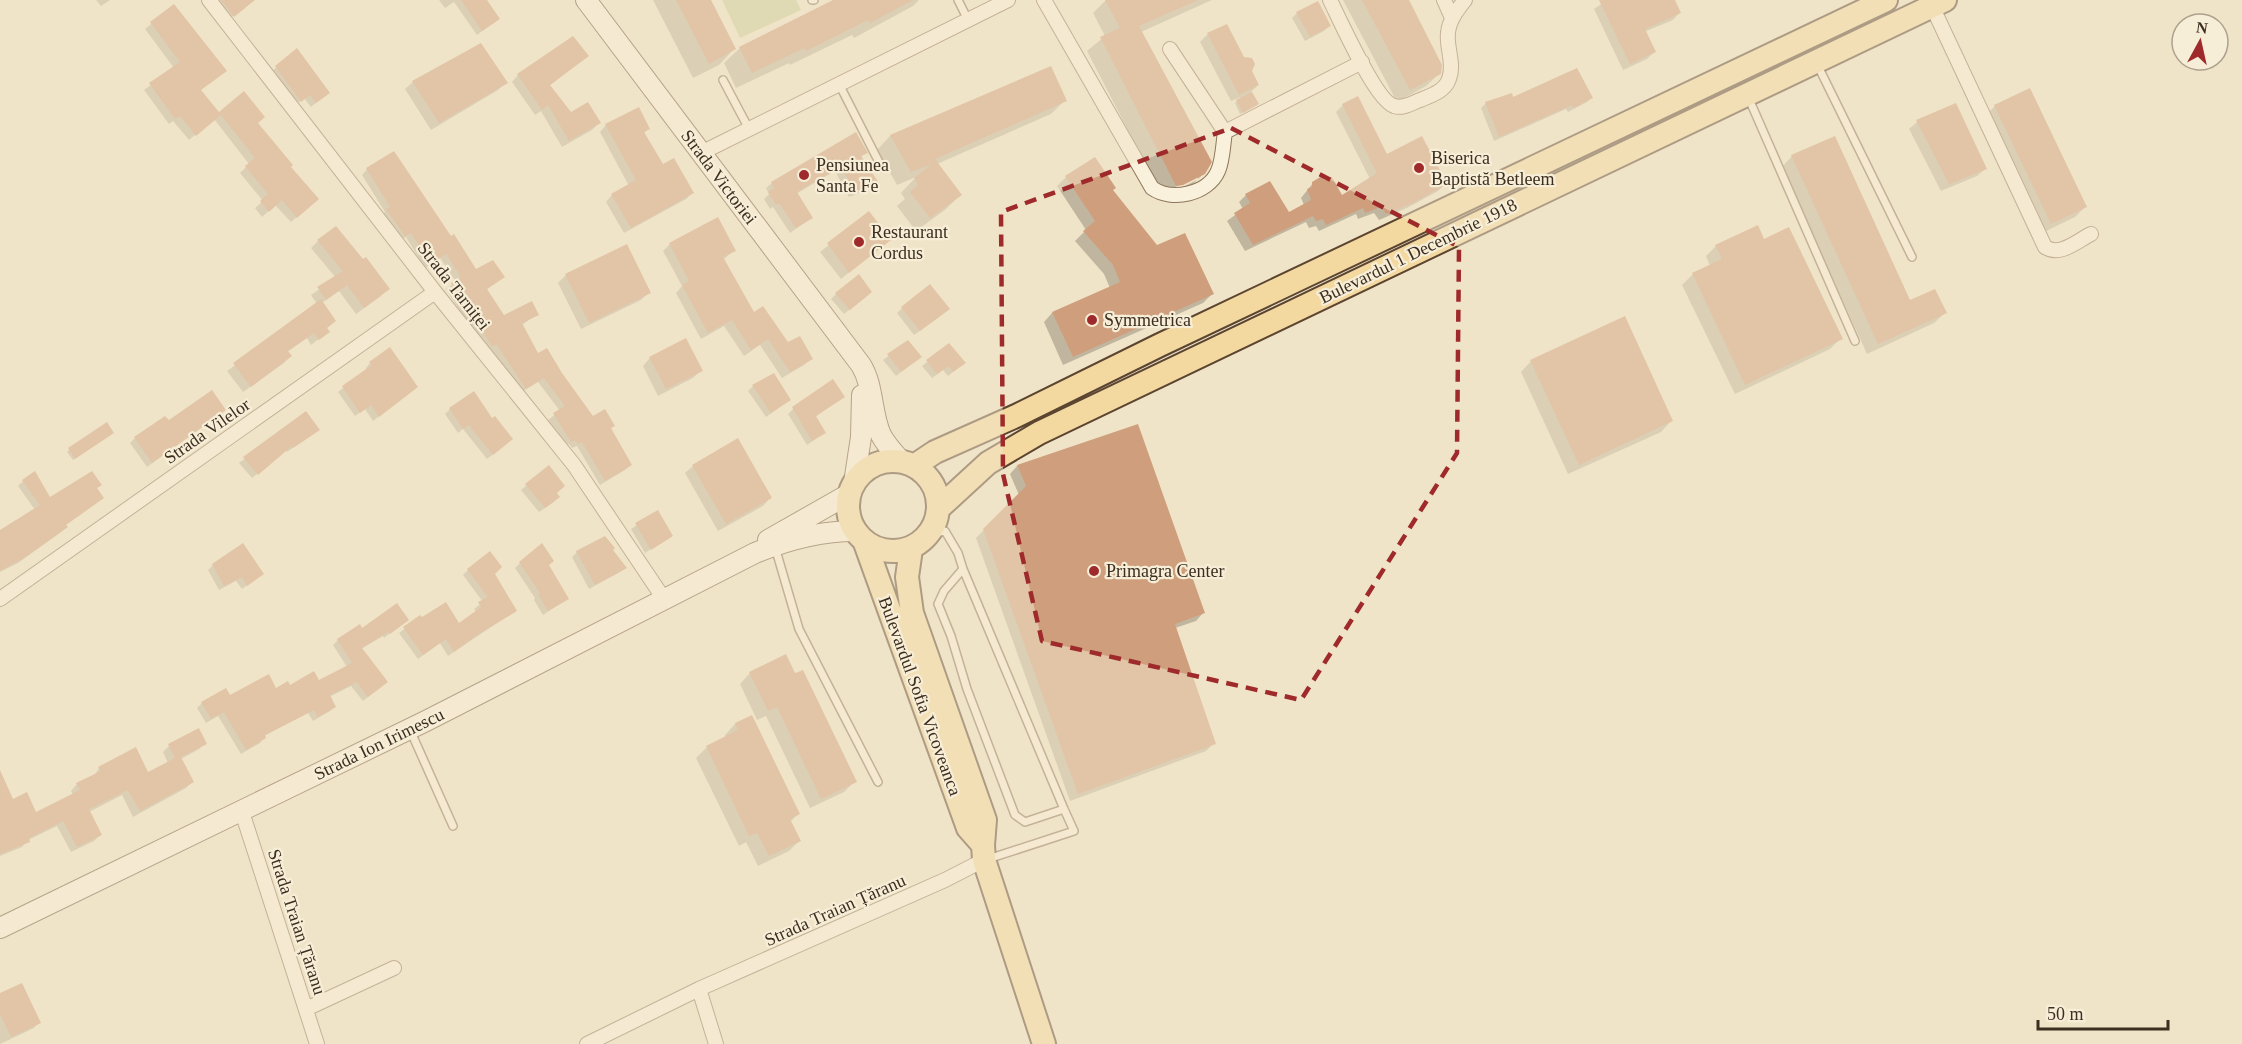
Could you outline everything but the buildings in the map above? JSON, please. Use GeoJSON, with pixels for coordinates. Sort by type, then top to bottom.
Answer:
{"type":"FeatureCollection","features":[{"type":"Feature","properties":{"kind":"main road","name":"Strada Victoriei"},"geometry":{"type":"LineString","coordinates":[[586,0],[866,372],[880,433],[887,446],[908,464]]}},
{"type":"Feature","properties":{"kind":"main road","name":"Bulevardul 1 Decembrie 1918"},"geometry":{"type":"LineString","coordinates":[[908,464],[1016,416],[1886,0]]}},
{"type":"Feature","properties":{"kind":"main road","name":"Bulevardul 1 Decembrie 1918"},"geometry":{"type":"LineString","coordinates":[[939,508],[988,463],[1039,433],[1938,3]]}},
{"type":"Feature","properties":{"kind":"main road","name":"Strada Victoriei"},"geometry":{"type":"LineString","coordinates":[[851,489],[859,458],[863,413],[860,381],[852,354]]}},
{"type":"Feature","properties":{"kind":"main road"},"geometry":{"type":"LineString","coordinates":[[773,541],[838,531],[860,537],[880,550],[895,552],[911,549],[930,534],[939,508],[933,483],[925,473],[908,464],[888,461],[875,464],[863,472],[851,489],[848,513],[860,537]]}},
{"type":"Feature","properties":{"kind":"main road","name":"Strada Ion Irimescu"},"geometry":{"type":"LineString","coordinates":[[0,928],[410,729],[755,553],[851,489]]}},
{"type":"Feature","properties":{"kind":"main road","name":"Bulevardul Sofia Vicoveanca"},"geometry":{"type":"LineString","coordinates":[[860,537],[968,828],[983,852],[1044,1044]]}},
{"type":"Feature","properties":{"kind":"main road","name":"Bulevardul Sofia Vicoveanca"},"geometry":{"type":"LineString","coordinates":[[911,549],[908,577],[912,613],[985,820],[983,852]]}},
{"type":"Feature","properties":{"kind":"street","name":"Strada Tarniței"},"geometry":{"type":"LineString","coordinates":[[209,0],[435,292],[574,465],[664,599]]}},
{"type":"Feature","properties":{"kind":"street"},"geometry":{"type":"LineString","coordinates":[[701,153],[1008,0]]}},
{"type":"Feature","properties":{"kind":"street"},"geometry":{"type":"LineString","coordinates":[[1044,0],[1152,188],[1160,194],[1172,196],[1183,195],[1211,182],[1219,170],[1225,132],[1170,49]]}},
{"type":"Feature","properties":{"kind":"street"},"geometry":{"type":"LineString","coordinates":[[1330,0],[1378,91],[1392,106],[1403,107],[1445,87],[1451,71],[1448,32],[1452,18],[1465,0]]}},
{"type":"Feature","properties":{"kind":"street"},"geometry":{"type":"LineString","coordinates":[[1443,0],[1452,18]]}},
{"type":"Feature","properties":{"kind":"street"},"geometry":{"type":"LineString","coordinates":[[1938,3],[2045,247],[2051,251],[2060,251],[2091,234]]}},
{"type":"Feature","properties":{"kind":"street"},"geometry":{"type":"LineString","coordinates":[[1225,132],[1362,62]]}},
{"type":"Feature","properties":{"kind":"street","name":"Strada Vilelor"},"geometry":{"type":"LineString","coordinates":[[0,599],[435,292]]}},
{"type":"Feature","properties":{"kind":"street","name":"Strada Traian Țăranu"},"geometry":{"type":"LineString","coordinates":[[242,812],[317,1044]]}},
{"type":"Feature","properties":{"kind":"street","name":"Strada Traian Țăranu"},"geometry":{"type":"LineString","coordinates":[[587,1044],[699,989],[945,880],[983,852]]}},
{"type":"Feature","properties":{"kind":"street"},"geometry":{"type":"LineString","coordinates":[[306,1009],[394,968]]}},
{"type":"Feature","properties":{"kind":"street"},"geometry":{"type":"LineString","coordinates":[[699,989],[716,1044]]}},
{"type":"Feature","properties":{"kind":"lane"},"geometry":{"type":"LineString","coordinates":[[958,0],[968,20]]}},
{"type":"Feature","properties":{"kind":"lane"},"geometry":{"type":"LineString","coordinates":[[1815,61],[1912,256]]}},
{"type":"Feature","properties":{"kind":"lane"},"geometry":{"type":"LineString","coordinates":[[723,80],[749,129]]}},
{"type":"Feature","properties":{"kind":"lane"},"geometry":{"type":"LineString","coordinates":[[839,84],[882,168]]}},
{"type":"Feature","properties":{"kind":"lane"},"geometry":{"type":"LineString","coordinates":[[1747,94],[1855,341]]}},
{"type":"Feature","properties":{"kind":"lane"},"geometry":{"type":"LineString","coordinates":[[930,534],[945,531],[958,553],[1074,831],[983,852]]}},
{"type":"Feature","properties":{"kind":"lane"},"geometry":{"type":"LineString","coordinates":[[773,541],[799,629],[878,782]]}},
{"type":"Feature","properties":{"kind":"lane"},"geometry":{"type":"LineString","coordinates":[[963,568],[944,591],[938,604],[951,636],[967,689],[1015,815],[1019,820],[1025,822],[1064,809]]}},
{"type":"Feature","properties":{"kind":"lane"},"geometry":{"type":"LineString","coordinates":[[410,729],[453,826]]}},
{"type":"Feature","properties":{"kind":"highlighted area"},"geometry":{"type":"Polygon","coordinates":[[[1231,128],[1459,247],[1457,453],[1301,700],[1042,641],[1003,474],[1001,212],[1231,128]]]}},
{"type":"Feature","properties":{"kind":"green space"},"geometry":{"type":"Polygon","coordinates":[[[722,0],[796,0],[801,10],[740,38],[722,0]]]}},
{"type":"Feature","properties":{"kind":"place","name":"Biserica Baptistă Betleem"},"geometry":{"type":"Point","coordinates":[1419,168]}},
{"type":"Feature","properties":{"kind":"place","name":"Pensiunea Santa Fe"},"geometry":{"type":"Point","coordinates":[804,175]}},
{"type":"Feature","properties":{"kind":"place","name":"Restaurant Cordus"},"geometry":{"type":"Point","coordinates":[859,242]}},
{"type":"Feature","properties":{"kind":"place","name":"Symmetrica"},"geometry":{"type":"Point","coordinates":[1092,320]}},
{"type":"Feature","properties":{"kind":"place","name":"Primagra Center"},"geometry":{"type":"Point","coordinates":[1094,571]}}]}
